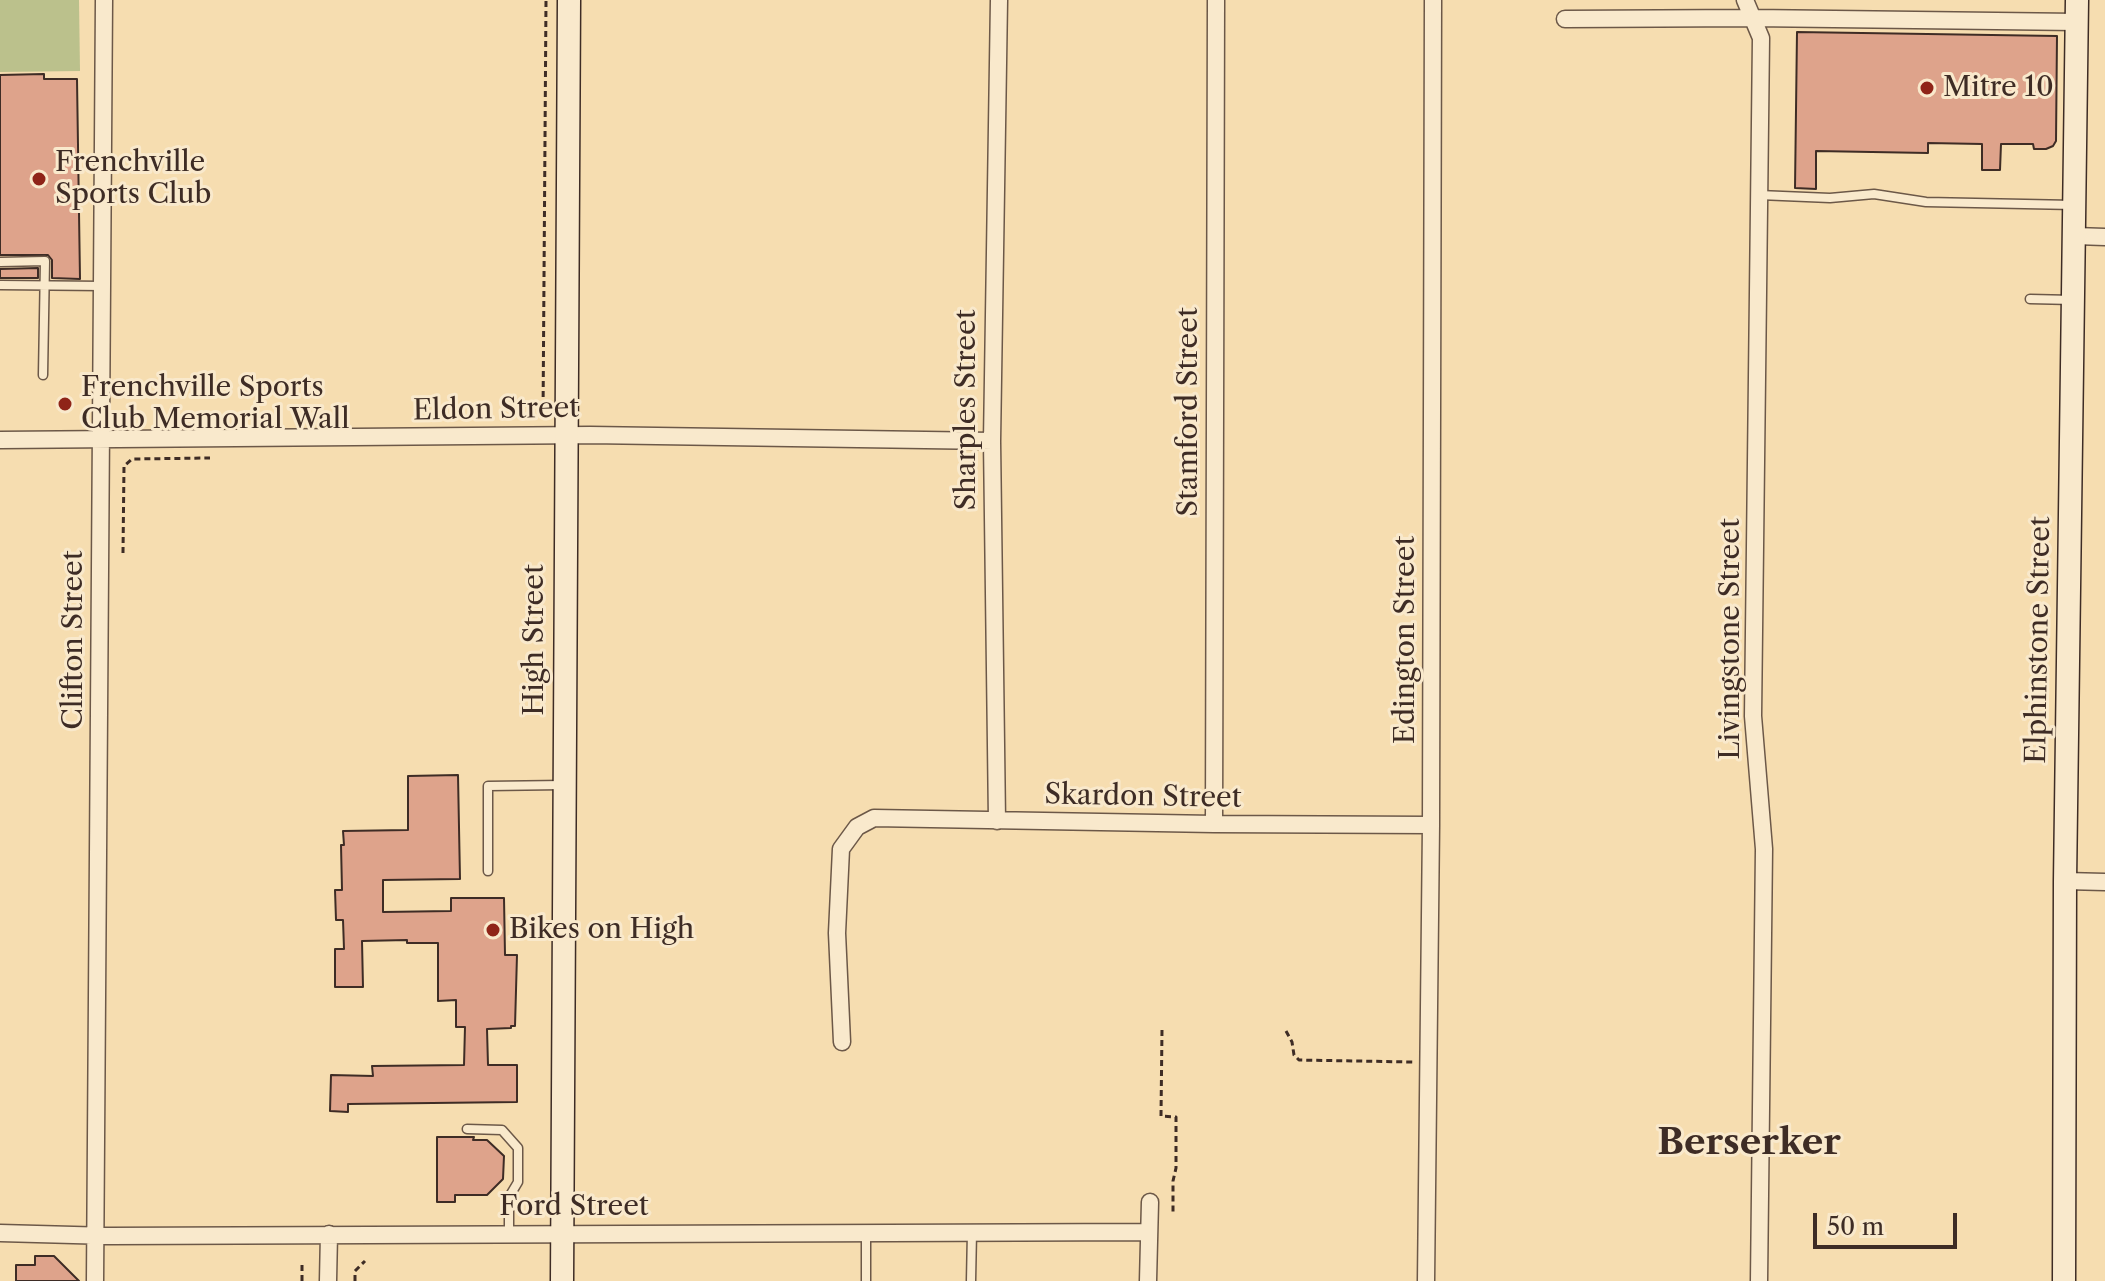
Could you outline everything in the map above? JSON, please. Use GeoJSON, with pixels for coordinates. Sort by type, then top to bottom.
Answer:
{"type":"FeatureCollection","features":[{"type":"Feature","properties":{"kind":"main road","name":"High Street"},"geometry":{"type":"LineString","coordinates":[[562,1281],[569,0]]}},
{"type":"Feature","properties":{"kind":"main road","name":"Elphinstone Street"},"geometry":{"type":"LineString","coordinates":[[2064,1281],[2065,881],[2077,11]]}},
{"type":"Feature","properties":{"kind":"street","name":"Clifton Street"},"geometry":{"type":"LineString","coordinates":[[95,1281],[104,0]]}},
{"type":"Feature","properties":{"kind":"street","name":"Sharples Street"},"geometry":{"type":"LineString","coordinates":[[997,821],[992,441],[999,0]]}},
{"type":"Feature","properties":{"kind":"street","name":"Stamford Street"},"geometry":{"type":"LineString","coordinates":[[1214,824],[1216,0]]}},
{"type":"Feature","properties":{"kind":"street","name":"Edington Street"},"geometry":{"type":"LineString","coordinates":[[1426,1281],[1431,825],[1433,0]]}},
{"type":"Feature","properties":{"kind":"street","name":"Livingstone Street"},"geometry":{"type":"LineString","coordinates":[[1745,0],[1761,38],[1753,716],[1764,849],[1759,1281]]}},
{"type":"Feature","properties":{"kind":"street"},"geometry":{"type":"LineString","coordinates":[[1565,19],[2077,11]]}},
{"type":"Feature","properties":{"kind":"street"},"geometry":{"type":"LineString","coordinates":[[2075,236],[2105,237]]}},
{"type":"Feature","properties":{"kind":"street","name":"Eldon Street"},"geometry":{"type":"LineString","coordinates":[[0,440],[566,435],[992,441]]}},
{"type":"Feature","properties":{"kind":"street","name":"Skardon Street"},"geometry":{"type":"LineString","coordinates":[[842,1042],[837,933],[841,849],[857,827],[874,818],[1431,825]]}},
{"type":"Feature","properties":{"kind":"street"},"geometry":{"type":"LineString","coordinates":[[2065,881],[2105,882]]}},
{"type":"Feature","properties":{"kind":"street"},"geometry":{"type":"LineString","coordinates":[[1148,1281],[1150,1202]]}},
{"type":"Feature","properties":{"kind":"street","name":"Ford Street"},"geometry":{"type":"LineString","coordinates":[[0,1233],[1149,1232]]}},
{"type":"Feature","properties":{"kind":"street"},"geometry":{"type":"LineString","coordinates":[[328,1281],[329,1234]]}},
{"type":"Feature","properties":{"kind":"lane"},"geometry":{"type":"LineString","coordinates":[[1759,195],[1830,198],[1874,194],[1926,202],[2075,205]]}},
{"type":"Feature","properties":{"kind":"lane"},"geometry":{"type":"LineString","coordinates":[[0,262],[45,261],[43,375]]}},
{"type":"Feature","properties":{"kind":"lane"},"geometry":{"type":"LineString","coordinates":[[0,285],[103,286]]}},
{"type":"Feature","properties":{"kind":"lane"},"geometry":{"type":"LineString","coordinates":[[2030,299],[2074,300]]}},
{"type":"Feature","properties":{"kind":"lane"},"geometry":{"type":"LineString","coordinates":[[488,871],[488,786],[564,785]]}},
{"type":"Feature","properties":{"kind":"lane"},"geometry":{"type":"LineString","coordinates":[[467,1129],[502,1130],[518,1148],[518,1182],[509,1197],[509,1234]]}},
{"type":"Feature","properties":{"kind":"lane"},"geometry":{"type":"LineString","coordinates":[[971,1281],[972,1232]]}},
{"type":"Feature","properties":{"kind":"lane"},"geometry":{"type":"LineString","coordinates":[[866,1233],[866,1281]]}},
{"type":"Feature","properties":{"kind":"path"},"geometry":{"type":"LineString","coordinates":[[543,417],[546,0]]}},
{"type":"Feature","properties":{"kind":"path"},"geometry":{"type":"LineString","coordinates":[[123,553],[124,466],[132,459],[210,458]]}},
{"type":"Feature","properties":{"kind":"path"},"geometry":{"type":"LineString","coordinates":[[1162,1030],[1161,1116],[1176,1117],[1173,1212]]}},
{"type":"Feature","properties":{"kind":"path"},"geometry":{"type":"LineString","coordinates":[[1286,1031],[1294,1055],[1299,1060],[1428,1063]]}},
{"type":"Feature","properties":{"kind":"path"},"geometry":{"type":"LineString","coordinates":[[302,1261],[302,1281]]}},
{"type":"Feature","properties":{"kind":"path"},"geometry":{"type":"LineString","coordinates":[[355,1281],[355,1271],[365,1261]]}},
{"type":"Feature","properties":{"kind":"green space"},"geometry":{"type":"Polygon","coordinates":[[[0,0],[79,0],[80,71],[0,72],[0,0]]]}},
{"type":"Feature","properties":{"kind":"building","name":"Mitre 10"},"geometry":{"type":"Polygon","coordinates":[[[1797,32],[2057,36],[2056,141],[2046,149],[2034,149],[2033,144],[2001,144],[2000,170],[1982,170],[1982,144],[1928,143],[1928,153],[1816,151],[1816,189],[1795,188],[1797,32]]]}},
{"type":"Feature","properties":{"kind":"building","name":"Frenchville Sports Club"},"geometry":{"type":"Polygon","coordinates":[[[44,74],[44,79],[77,79],[80,279],[52,278],[52,260],[48,255],[0,255],[0,75],[44,74]]]}},
{"type":"Feature","properties":{"kind":"building"},"geometry":{"type":"Polygon","coordinates":[[[38,268],[38,278],[0,278],[0,269],[38,268]]]}},
{"type":"Feature","properties":{"kind":"building"},"geometry":{"type":"Polygon","coordinates":[[[458,775],[460,879],[383,880],[383,912],[451,911],[451,898],[504,898],[505,955],[517,955],[515,1026],[487,1029],[488,1065],[517,1065],[517,1102],[348,1104],[348,1112],[330,1111],[331,1075],[373,1076],[372,1066],[464,1065],[465,1027],[456,1027],[456,1000],[438,1001],[438,943],[362,941],[363,987],[335,987],[335,949],[344,949],[343,920],[336,920],[335,890],[342,890],[343,831],[408,830],[408,776],[458,775]]]}},
{"type":"Feature","properties":{"kind":"building"},"geometry":{"type":"Polygon","coordinates":[[[437,1137],[487,1140],[504,1156],[503,1179],[487,1195],[455,1195],[455,1202],[437,1202],[437,1137]]]}},
{"type":"Feature","properties":{"kind":"building"},"geometry":{"type":"Polygon","coordinates":[[[35,1256],[54,1256],[79,1281],[16,1281],[16,1265],[35,1265],[35,1256]]]}},
{"type":"Feature","properties":{"kind":"place","name":"Mitre 10"},"geometry":{"type":"Point","coordinates":[1927,88]}},
{"type":"Feature","properties":{"kind":"place","name":"Frenchville Sports Club"},"geometry":{"type":"Point","coordinates":[39,179]}},
{"type":"Feature","properties":{"kind":"place","name":"Frenchville Sports Club Memorial Wall"},"geometry":{"type":"Point","coordinates":[65,404]}},
{"type":"Feature","properties":{"kind":"place","name":"Bikes on High"},"geometry":{"type":"Point","coordinates":[493,930]}},
{"type":"Feature","properties":{"kind":"district","name":"Berserker"},"geometry":{"type":"Point","coordinates":[1749,1144]}}]}
